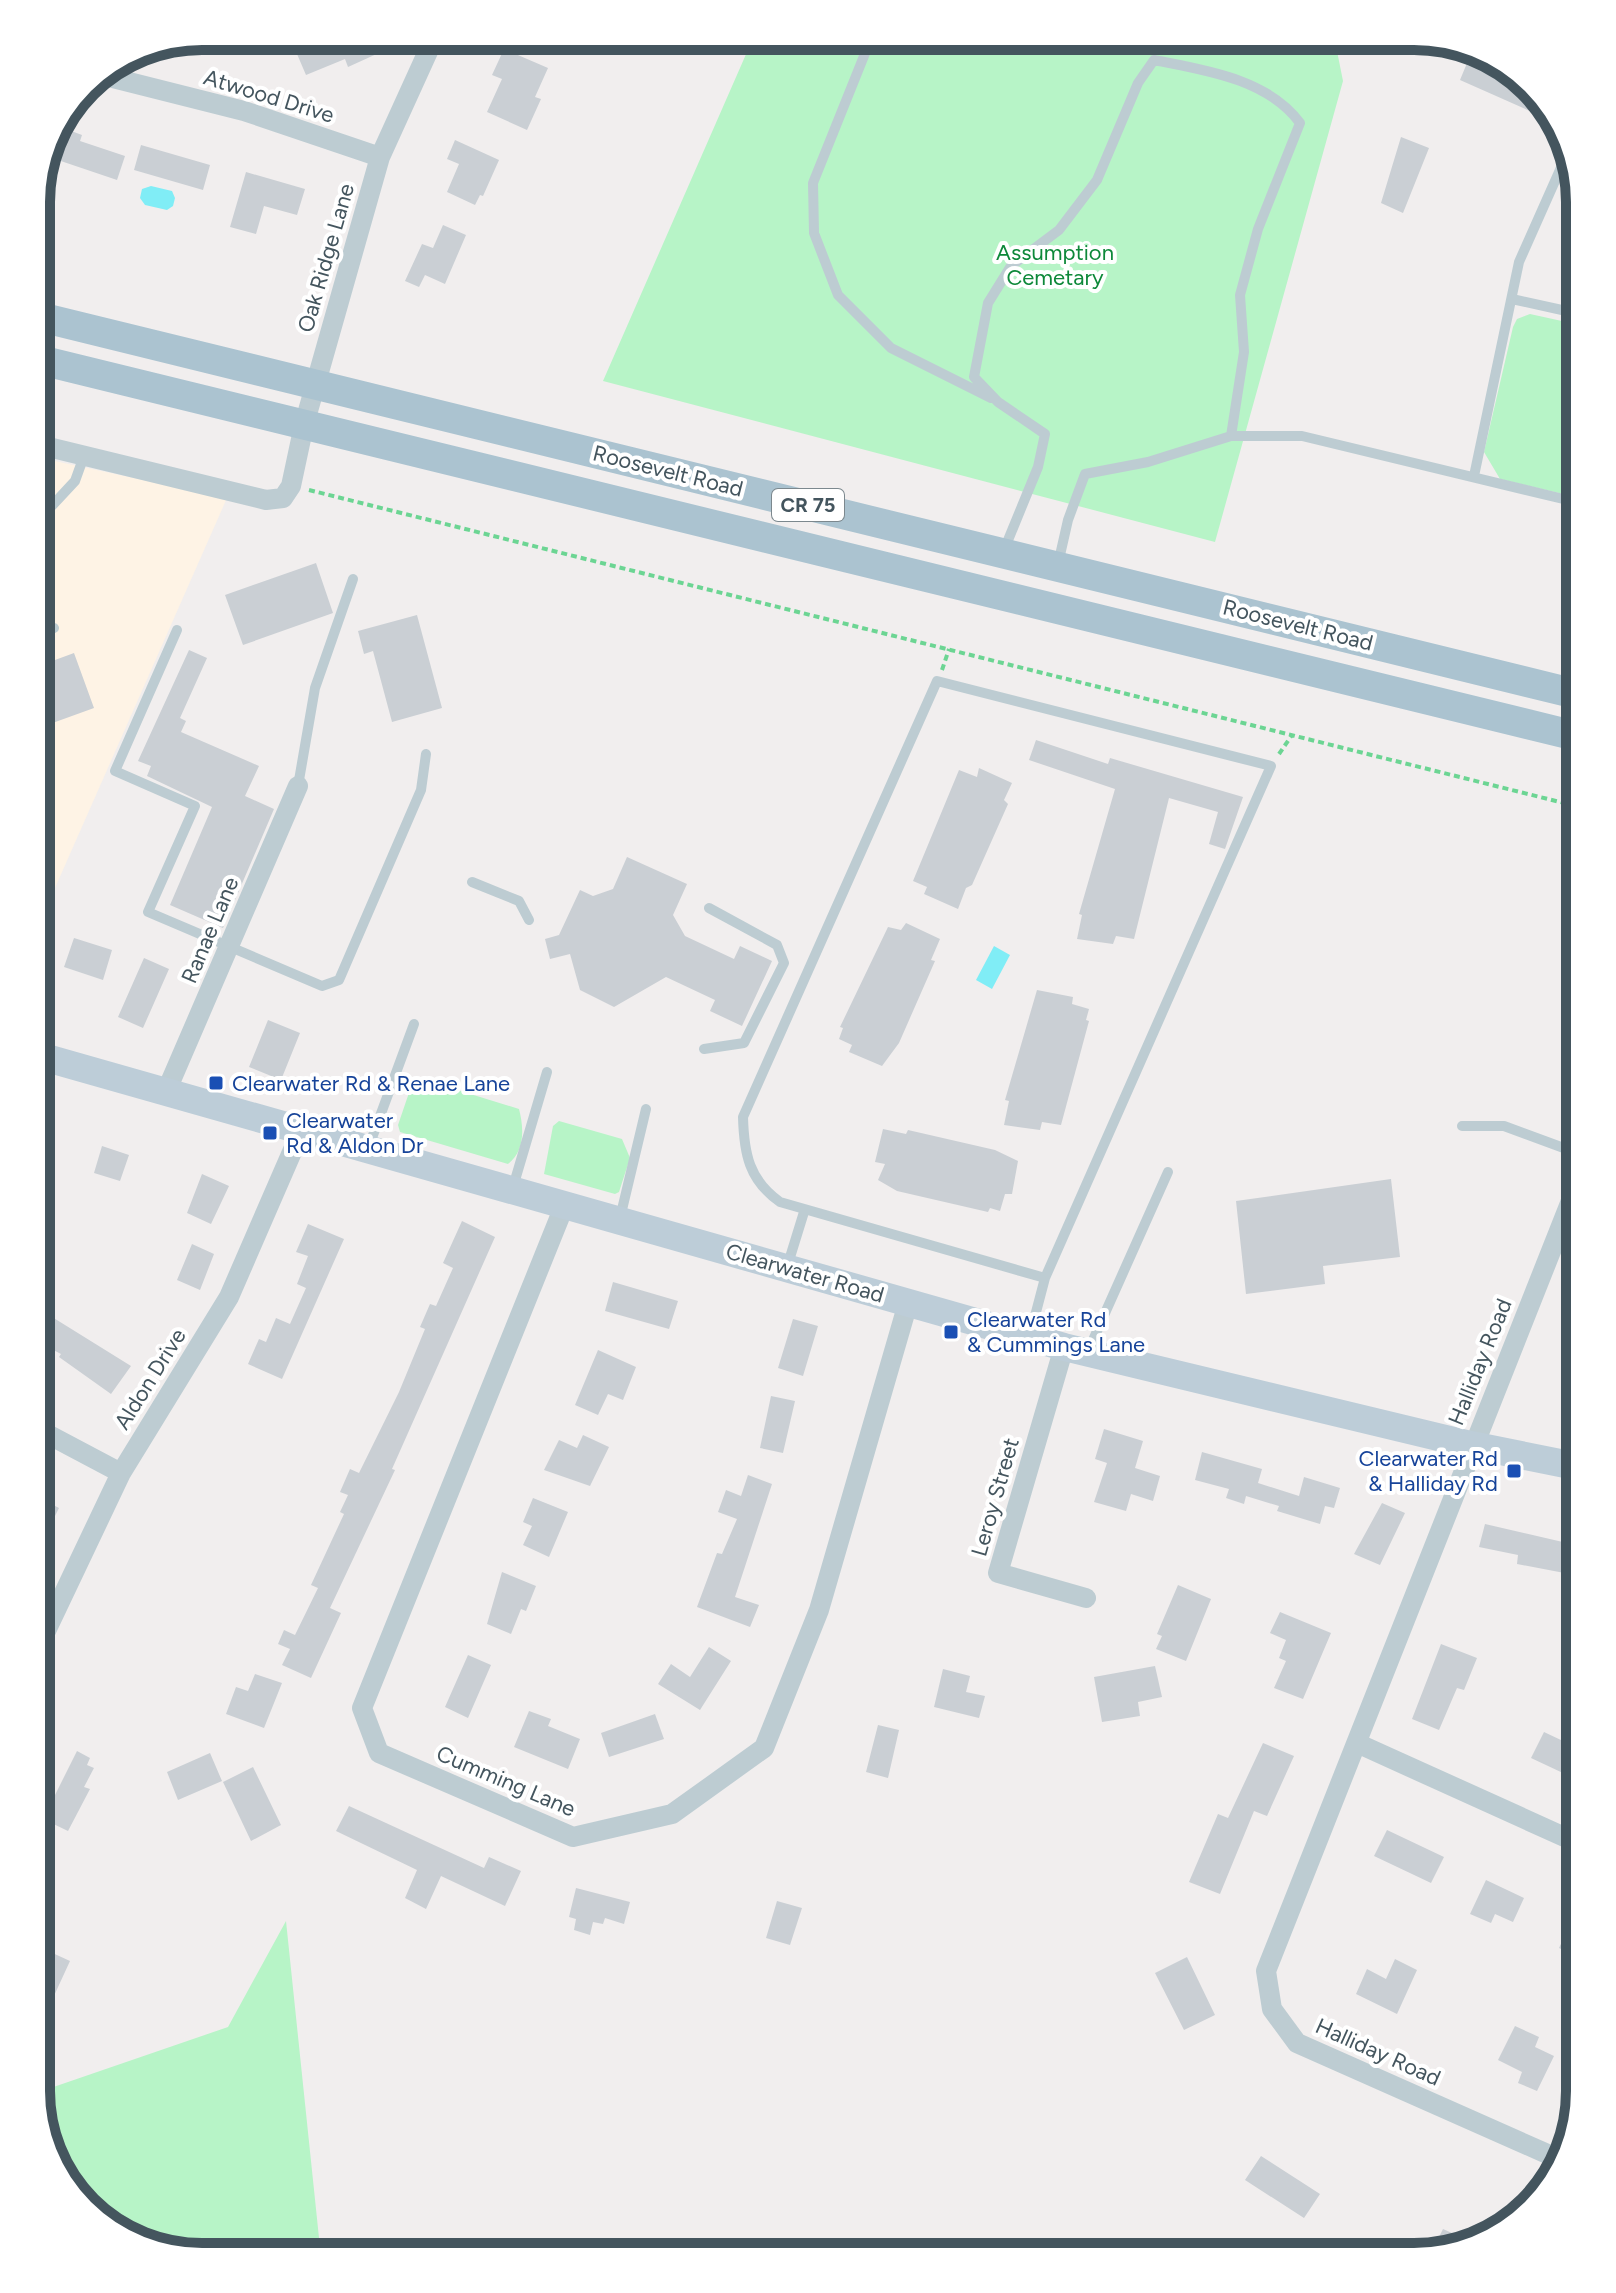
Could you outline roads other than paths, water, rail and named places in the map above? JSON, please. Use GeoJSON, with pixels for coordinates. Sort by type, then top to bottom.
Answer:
{"type":"FeatureCollection","features":[{"type":"Feature","properties":{"kind":"main road","name":"Roosevelt Road"},"geometry":{"type":"LineString","coordinates":[[50,319],[1566,692]]}},
{"type":"Feature","properties":{"kind":"main road","name":"Roosevelt Road"},"geometry":{"type":"LineString","coordinates":[[50,362],[1566,734]]}},
{"type":"Feature","properties":{"kind":"street","name":"Oak Ridge Lane"},"geometry":{"type":"LineString","coordinates":[[84,456],[266,500],[287,492],[380,157],[429,50]]}},
{"type":"Feature","properties":{"kind":"street","name":"Atwood Drive"},"geometry":{"type":"LineString","coordinates":[[114,78],[244,111],[380,157]]}},
{"type":"Feature","properties":{"kind":"street"},"geometry":{"type":"LineString","coordinates":[[50,448],[84,456]]}},
{"type":"Feature","properties":{"kind":"street","name":"Ranae Lane"},"geometry":{"type":"LineString","coordinates":[[166,1092],[298,786]]}},
{"type":"Feature","properties":{"kind":"street","name":"Clearwater Road"},"geometry":{"type":"LineString","coordinates":[[50,1059],[1030,1337],[1471,1445],[1566,1464]]}},
{"type":"Feature","properties":{"kind":"street","name":"Aldon Drive"},"geometry":{"type":"LineString","coordinates":[[50,1623],[121,1473],[229,1297],[302,1129]]}},
{"type":"Feature","properties":{"kind":"street","name":"Cumming Lane"},"geometry":{"type":"LineString","coordinates":[[565,1204],[362,1708],[379,1753],[573,1837],[672,1814],[764,1748],[819,1610],[908,1303]]}},
{"type":"Feature","properties":{"kind":"street","name":"Halliday Road"},"geometry":{"type":"LineString","coordinates":[[1551,2156],[1297,2043],[1272,2009],[1266,1971],[1359,1744],[1471,1445],[1566,1212]]}},
{"type":"Feature","properties":{"kind":"street","name":"Leroy Street"},"geometry":{"type":"LineString","coordinates":[[1076,1349],[998,1573],[1086,1598]]}},
{"type":"Feature","properties":{"kind":"street"},"geometry":{"type":"LineString","coordinates":[[50,1435],[121,1473]]}},
{"type":"Feature","properties":{"kind":"street"},"geometry":{"type":"LineString","coordinates":[[1359,1744],[1566,1838]]}},
{"type":"Feature","properties":{"kind":"lane"},"geometry":{"type":"LineString","coordinates":[[866,50],[813,183],[814,233],[838,295],[891,348],[998,402],[1045,434],[1038,467],[1003,553]]}},
{"type":"Feature","properties":{"kind":"lane"},"geometry":{"type":"LineString","coordinates":[[998,402],[974,377],[988,303],[1011,266],[1059,230],[1097,180],[1138,83],[1154,60],[1220,73],[1286,104],[1300,123],[1258,229],[1240,295],[1244,352],[1231,436]]}},
{"type":"Feature","properties":{"kind":"lane"},"geometry":{"type":"LineString","coordinates":[[1474,476],[1519,262],[1562,166]]}},
{"type":"Feature","properties":{"kind":"lane"},"geometry":{"type":"LineString","coordinates":[[1512,299],[1566,311]]}},
{"type":"Feature","properties":{"kind":"lane"},"geometry":{"type":"LineString","coordinates":[[1057,566],[1068,520],[1085,474],[1148,462],[1231,436],[1302,436],[1566,499]]}},
{"type":"Feature","properties":{"kind":"lane"},"geometry":{"type":"LineString","coordinates":[[50,508],[75,481],[84,456]]}},
{"type":"Feature","properties":{"kind":"lane"},"geometry":{"type":"LineString","coordinates":[[298,786],[315,688],[353,579]]}},
{"type":"Feature","properties":{"kind":"lane"},"geometry":{"type":"LineString","coordinates":[[50,629],[54,628]]}},
{"type":"Feature","properties":{"kind":"lane"},"geometry":{"type":"LineString","coordinates":[[177,630],[115,771],[195,806],[148,912],[322,986],[339,980],[421,790],[426,754]]}},
{"type":"Feature","properties":{"kind":"lane"},"geometry":{"type":"LineString","coordinates":[[1030,1337],[1045,1278],[1271,766],[937,681],[743,1117],[743,1145],[750,1171],[763,1190],[780,1202],[804,1212],[1045,1278]]}},
{"type":"Feature","properties":{"kind":"lane"},"geometry":{"type":"LineString","coordinates":[[472,882],[519,901],[529,920]]}},
{"type":"Feature","properties":{"kind":"lane"},"geometry":{"type":"LineString","coordinates":[[704,1049],[744,1043],[784,963],[777,945],[709,908]]}},
{"type":"Feature","properties":{"kind":"lane"},"geometry":{"type":"LineString","coordinates":[[368,1148],[414,1024]]}},
{"type":"Feature","properties":{"kind":"lane"},"geometry":{"type":"LineString","coordinates":[[512,1189],[547,1072]]}},
{"type":"Feature","properties":{"kind":"lane"},"geometry":{"type":"LineString","coordinates":[[619,1220],[646,1109]]}},
{"type":"Feature","properties":{"kind":"lane"},"geometry":{"type":"LineString","coordinates":[[1462,1126],[1504,1126],[1566,1149]]}},
{"type":"Feature","properties":{"kind":"lane"},"geometry":{"type":"LineString","coordinates":[[1076,1349],[1168,1172]]}},
{"type":"Feature","properties":{"kind":"lane"},"geometry":{"type":"LineString","coordinates":[[786,1268],[804,1212]]}},
{"type":"Feature","properties":{"kind":"water"},"geometry":{"type":"Polygon","coordinates":[[[151,186],[172,191],[175,198],[173,206],[167,210],[145,205],[140,198],[142,189],[151,186]]]}},
{"type":"Feature","properties":{"kind":"water"},"geometry":{"type":"Polygon","coordinates":[[[994,946],[1010,955],[992,989],[976,980],[994,946]]]}},
{"type":"Feature","properties":{"kind":"place","name":"Clearwater Rd & Renae Lane"},"geometry":{"type":"Point","coordinates":[216,1083]}},
{"type":"Feature","properties":{"kind":"place","name":"Clearwater Rd & Aldon Dr"},"geometry":{"type":"Point","coordinates":[270,1133]}},
{"type":"Feature","properties":{"kind":"place","name":"Clearwater Rd & Cummings Lane"},"geometry":{"type":"Point","coordinates":[951,1332]}},
{"type":"Feature","properties":{"kind":"place","name":"Clearwater Rd & Halliday Rd"},"geometry":{"type":"Point","coordinates":[1514,1471]}},
{"type":"Feature","properties":{"kind":"park label","name":"Assumption Cemetary"},"geometry":{"type":"Point","coordinates":[1055,264]}}]}
